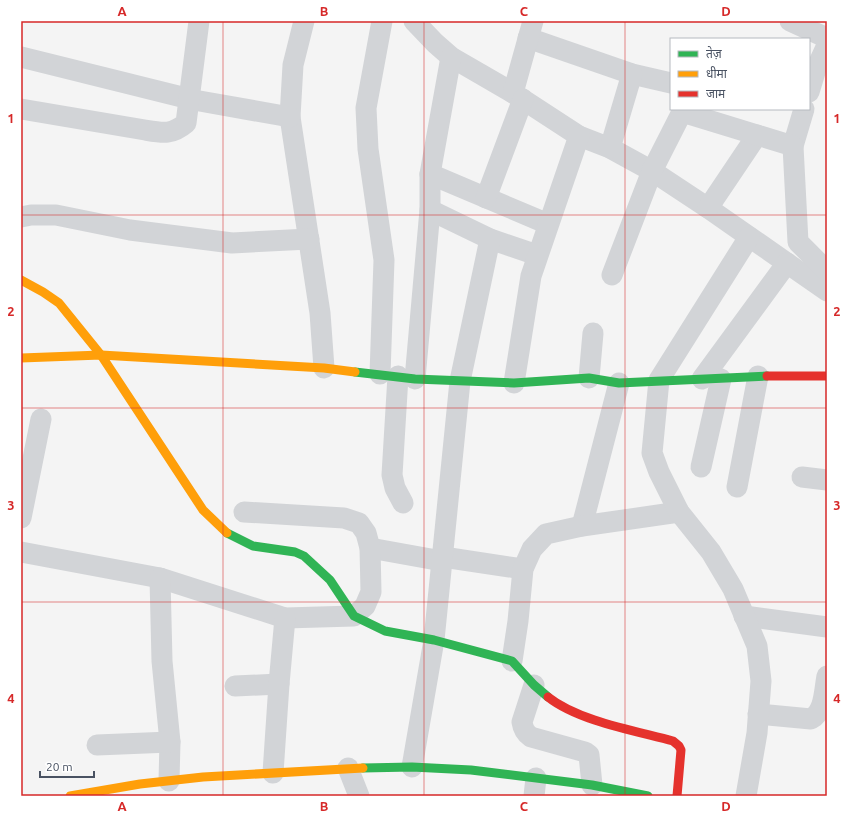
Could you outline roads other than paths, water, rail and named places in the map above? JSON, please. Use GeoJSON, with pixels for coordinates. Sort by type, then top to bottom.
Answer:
{"type":"FeatureCollection","features":[{"type":"Feature","properties":{"kind":"street"},"geometry":{"type":"LineString","coordinates":[[21,109],[163,133],[178,130],[186,123],[199,21]]}},
{"type":"Feature","properties":{"kind":"street"},"geometry":{"type":"LineString","coordinates":[[304,21],[293,65],[290,117],[320,313],[324,368]]}},
{"type":"Feature","properties":{"kind":"street"},"geometry":{"type":"LineString","coordinates":[[382,21],[366,108],[368,150],[384,260],[398,376]]}},
{"type":"Feature","properties":{"kind":"street"},"geometry":{"type":"LineString","coordinates":[[414,21],[451,57],[518,96],[579,136],[610,148],[652,171],[708,208],[827,292]]}},
{"type":"Feature","properties":{"kind":"street"},"geometry":{"type":"LineString","coordinates":[[790,21],[827,38]]}},
{"type":"Feature","properties":{"kind":"street"},"geometry":{"type":"LineString","coordinates":[[486,198],[518,96],[531,30],[632,74],[670,83]]}},
{"type":"Feature","properties":{"kind":"street"},"geometry":{"type":"LineString","coordinates":[[810,84],[812,68],[827,45]]}},
{"type":"Feature","properties":{"kind":"street"},"geometry":{"type":"LineString","coordinates":[[21,57],[190,99],[290,117]]}},
{"type":"Feature","properties":{"kind":"street"},"geometry":{"type":"LineString","coordinates":[[403,502],[395,488],[392,475],[398,376],[430,210],[430,174],[451,57]]}},
{"type":"Feature","properties":{"kind":"street"},"geometry":{"type":"LineString","coordinates":[[610,148],[632,74]]}},
{"type":"Feature","properties":{"kind":"street"},"geometry":{"type":"LineString","coordinates":[[612,275],[652,171],[682,110],[793,146]]}},
{"type":"Feature","properties":{"kind":"street"},"geometry":{"type":"LineString","coordinates":[[804,110],[793,146],[798,242],[827,270]]}},
{"type":"Feature","properties":{"kind":"street"},"geometry":{"type":"LineString","coordinates":[[708,208],[757,135]]}},
{"type":"Feature","properties":{"kind":"street"},"geometry":{"type":"LineString","coordinates":[[514,383],[531,276],[579,136]]}},
{"type":"Feature","properties":{"kind":"street"},"geometry":{"type":"LineString","coordinates":[[430,174],[548,224]]}},
{"type":"Feature","properties":{"kind":"street"},"geometry":{"type":"LineString","coordinates":[[430,210],[490,239],[537,255]]}},
{"type":"Feature","properties":{"kind":"street"},"geometry":{"type":"LineString","coordinates":[[21,218],[31,215],[56,215],[130,230],[232,243],[309,239]]}},
{"type":"Feature","properties":{"kind":"street"},"geometry":{"type":"LineString","coordinates":[[746,796],[757,733],[761,681],[756,646],[732,589],[711,552],[679,512],[659,472],[652,454],[659,380],[749,238]]}},
{"type":"Feature","properties":{"kind":"street"},"geometry":{"type":"LineString","coordinates":[[412,767],[434,640],[460,381],[490,239]]}},
{"type":"Feature","properties":{"kind":"street"},"geometry":{"type":"LineString","coordinates":[[701,467],[712,379],[787,263]]}},
{"type":"Feature","properties":{"kind":"street"},"geometry":{"type":"LineString","coordinates":[[21,280],[59,303],[100,355],[203,510],[225,532],[253,546],[295,552],[304,556],[330,580],[354,616]]}},
{"type":"Feature","properties":{"kind":"street"},"geometry":{"type":"LineString","coordinates":[[588,378],[593,333]]}},
{"type":"Feature","properties":{"kind":"street"},"geometry":{"type":"LineString","coordinates":[[21,358],[100,355],[324,368],[460,381],[514,383],[588,378],[619,383],[758,376],[827,376]]}},
{"type":"Feature","properties":{"kind":"street"},"geometry":{"type":"LineString","coordinates":[[737,487],[758,376]]}},
{"type":"Feature","properties":{"kind":"street"},"geometry":{"type":"LineString","coordinates":[[582,526],[619,383]]}},
{"type":"Feature","properties":{"kind":"street"},"geometry":{"type":"LineString","coordinates":[[21,518],[41,419]]}},
{"type":"Feature","properties":{"kind":"street"},"geometry":{"type":"LineString","coordinates":[[802,477],[827,480]]}},
{"type":"Feature","properties":{"kind":"street"},"geometry":{"type":"LineString","coordinates":[[244,512],[344,518],[359,523],[366,533],[370,548],[371,592],[366,606],[354,616]]}},
{"type":"Feature","properties":{"kind":"street"},"geometry":{"type":"LineString","coordinates":[[512,661],[518,621],[523,569],[532,549],[546,534],[582,526],[679,512]]}},
{"type":"Feature","properties":{"kind":"street"},"geometry":{"type":"LineString","coordinates":[[370,548],[523,569]]}},
{"type":"Feature","properties":{"kind":"street"},"geometry":{"type":"LineString","coordinates":[[21,552],[160,578],[285,618],[354,616],[386,631],[434,640],[512,661],[534,686],[551,699],[572,711],[591,718],[673,741],[681,750],[677,796]]}},
{"type":"Feature","properties":{"kind":"street"},"geometry":{"type":"LineString","coordinates":[[160,578],[162,661],[170,742],[169,781]]}},
{"type":"Feature","properties":{"kind":"street"},"geometry":{"type":"LineString","coordinates":[[744,616],[827,627]]}},
{"type":"Feature","properties":{"kind":"street"},"geometry":{"type":"LineString","coordinates":[[273,773],[285,618]]}},
{"type":"Feature","properties":{"kind":"street"},"geometry":{"type":"LineString","coordinates":[[758,714],[811,719],[818,715],[821,707],[827,676]]}},
{"type":"Feature","properties":{"kind":"street"},"geometry":{"type":"LineString","coordinates":[[235,686],[279,684]]}},
{"type":"Feature","properties":{"kind":"street"},"geometry":{"type":"LineString","coordinates":[[534,686],[522,722],[523,728],[531,737],[585,752],[589,755],[592,785]]}},
{"type":"Feature","properties":{"kind":"street"},"geometry":{"type":"LineString","coordinates":[[97,745],[170,742]]}},
{"type":"Feature","properties":{"kind":"street"},"geometry":{"type":"LineString","coordinates":[[70,796],[144,790],[169,781],[348,768],[412,767],[471,770],[535,787],[592,785],[648,796]]}},
{"type":"Feature","properties":{"kind":"street"},"geometry":{"type":"LineString","coordinates":[[348,768],[359,796]]}}]}
